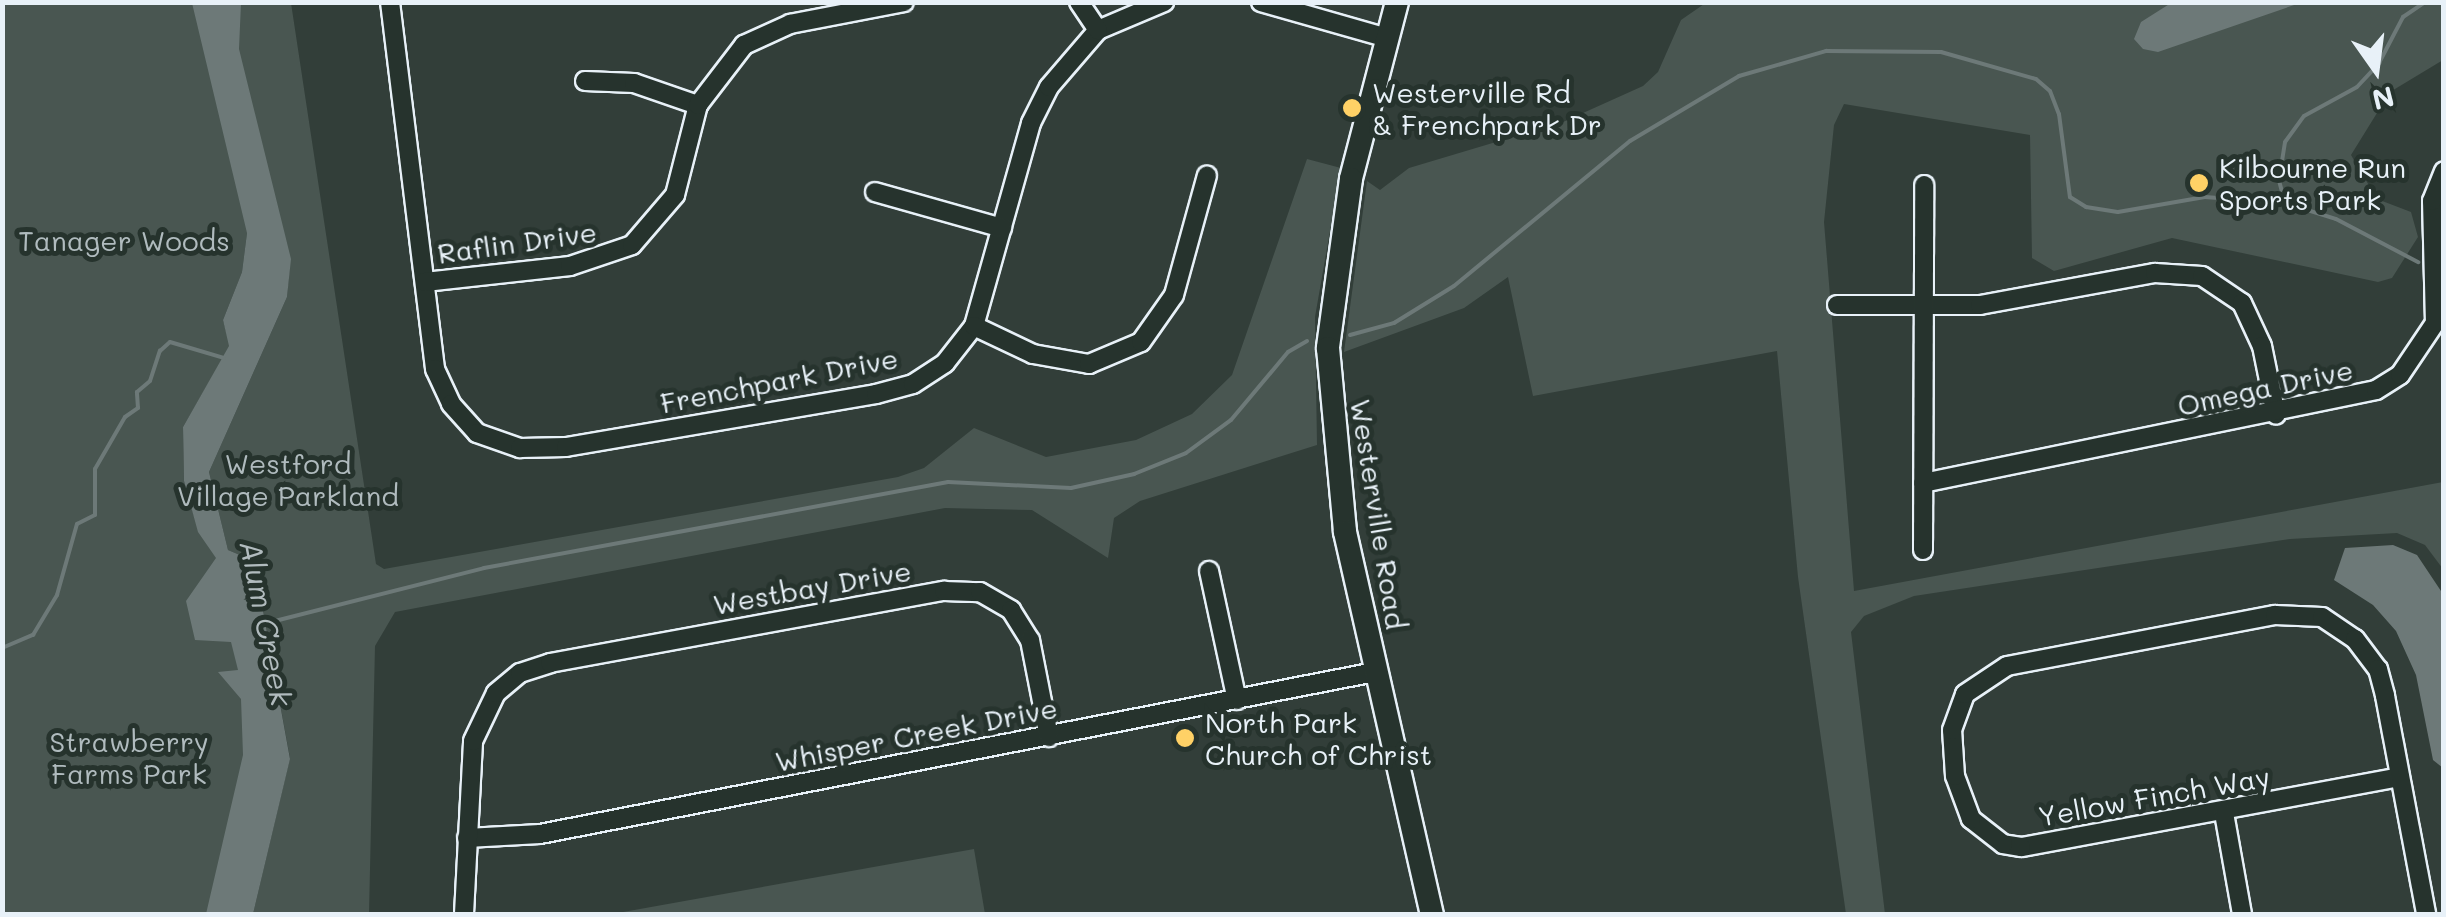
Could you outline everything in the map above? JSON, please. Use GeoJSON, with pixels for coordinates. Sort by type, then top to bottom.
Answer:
{"type":"FeatureCollection","features":[{"type":"Feature","properties":{"kind":"main road","name":"Westerville Road"},"geometry":{"type":"LineString","coordinates":[[1397,2],[1351,179],[1328,348],[1345,532],[1432,914]]}},
{"type":"Feature","properties":{"kind":"street"},"geometry":{"type":"LineString","coordinates":[[390,2],[425,282]]}},
{"type":"Feature","properties":{"kind":"street","name":"Raflin Drive"},"geometry":{"type":"LineString","coordinates":[[425,282],[570,266],[632,246],[674,195],[698,106],[744,44],[790,24],[904,2]]}},
{"type":"Feature","properties":{"kind":"street"},"geometry":{"type":"LineString","coordinates":[[1079,2],[1098,30]]}},
{"type":"Feature","properties":{"kind":"street","name":"Frenchpark Drive"},"geometry":{"type":"LineString","coordinates":[[425,282],[435,369],[451,404],[477,432],[520,448],[566,448],[876,394],[913,384],[945,362],[974,326],[1031,123],[1049,87],[1098,30],[1164,2]]}},
{"type":"Feature","properties":{"kind":"street"},"geometry":{"type":"LineString","coordinates":[[1261,2],[1387,38]]}},
{"type":"Feature","properties":{"kind":"street"},"geometry":{"type":"LineString","coordinates":[[585,81],[634,83],[698,106]]}},
{"type":"Feature","properties":{"kind":"street","name":"Omega Drive"},"geometry":{"type":"LineString","coordinates":[[1923,483],[2276,415],[2376,390],[2421,349],[2435,323],[2438,250],[2432,201],[2444,171]]}},
{"type":"Feature","properties":{"kind":"street"},"geometry":{"type":"LineString","coordinates":[[974,326],[1033,354],[1089,364],[1141,342],[1174,295],[1208,175]]}},
{"type":"Feature","properties":{"kind":"street"},"geometry":{"type":"LineString","coordinates":[[1923,550],[1924,184]]}},
{"type":"Feature","properties":{"kind":"street"},"geometry":{"type":"LineString","coordinates":[[876,192],[1002,228]]}},
{"type":"Feature","properties":{"kind":"street"},"geometry":{"type":"LineString","coordinates":[[1837,304],[2004,302],[2155,273],[2202,276],[2242,303],[2262,346],[2276,415]]}},
{"type":"Feature","properties":{"kind":"street"},"geometry":{"type":"LineString","coordinates":[[1209,571],[1237,700]]}},
{"type":"Feature","properties":{"kind":"street","name":"Westbay Drive"},"geometry":{"type":"LineString","coordinates":[[467,838],[473,741],[496,693],[520,673],[550,663],[944,590],[980,592],[1011,610],[1030,640],[1049,737]]}},
{"type":"Feature","properties":{"kind":"street","name":"Yellow Finch Way"},"geometry":{"type":"LineString","coordinates":[[2309,613],[2344,629],[2378,669],[2400,777],[2224,813],[2021,847],[2003,844],[1964,804],[1952,750],[1956,716],[1965,694],[2007,666],[2309,613]]}},
{"type":"Feature","properties":{"kind":"street","name":"Whisper Creek Drive"},"geometry":{"type":"LineString","coordinates":[[467,838],[540,834],[1375,672]]}},
{"type":"Feature","properties":{"kind":"street"},"geometry":{"type":"LineString","coordinates":[[2400,777],[2426,914]]}},
{"type":"Feature","properties":{"kind":"street"},"geometry":{"type":"LineString","coordinates":[[2224,813],[2242,914]]}},
{"type":"Feature","properties":{"kind":"street"},"geometry":{"type":"LineString","coordinates":[[464,914],[467,838]]}},
{"type":"Feature","properties":{"kind":"green space","name":"Kilbourne Run Sports Park"},"geometry":{"type":"Polygon","coordinates":[[[1707,2],[2443,3],[2443,60],[2390,92],[2351,155],[2377,199],[2411,212],[2418,237],[2392,278],[2378,282],[2172,238],[2054,271],[2032,258],[2030,135],[1844,104],[1834,125],[1824,222],[1854,591],[2443,482],[2443,569],[2425,545],[2397,533],[2290,539],[1914,596],[1864,616],[1851,632],[1885,914],[1846,914],[1798,577],[1777,351],[1533,396],[1508,277],[1464,308],[1344,352],[1367,181],[1380,190],[1409,168],[1563,122],[1643,86],[1658,72],[1681,20],[1707,2]]]}},
{"type":"Feature","properties":{"kind":"green space"},"geometry":{"type":"Polygon","coordinates":[[[2,3],[291,3],[376,564],[384,569],[898,477],[924,468],[974,428],[1046,457],[1136,440],[1192,414],[1232,375],[1307,159],[1341,168],[1315,317],[1317,445],[1140,501],[1114,518],[1108,558],[1032,510],[945,508],[395,612],[375,646],[369,914],[253,914],[290,758],[254,561],[228,550],[209,472],[287,297],[290,263],[247,233],[242,272],[223,320],[230,346],[183,427],[184,481],[195,519],[213,516],[250,685],[259,777],[224,873],[221,914],[3,914],[2,3]]]}},
{"type":"Feature","properties":{"kind":"green space"},"geometry":{"type":"Polygon","coordinates":[[[974,849],[985,914],[612,914],[974,849]]]}},
{"type":"Feature","properties":{"kind":"shaded area"},"geometry":{"type":"Polygon","coordinates":[[[192,3],[241,3],[239,49],[291,259],[287,297],[209,472],[228,550],[254,561],[290,759],[253,914],[206,914],[243,755],[241,699],[218,672],[238,670],[231,642],[195,640],[186,601],[216,558],[198,532],[184,481],[183,427],[229,346],[223,320],[242,272],[247,233],[192,3]]]}},
{"type":"Feature","properties":{"kind":"shaded area"},"geometry":{"type":"Polygon","coordinates":[[[2171,3],[2300,3],[2158,52],[2143,49],[2134,39],[2141,22],[2171,3]]]}},
{"type":"Feature","properties":{"kind":"shaded area"},"geometry":{"type":"Polygon","coordinates":[[[2393,545],[2417,555],[2443,594],[2443,768],[2433,760],[2416,675],[2396,631],[2373,605],[2334,580],[2345,548],[2393,545]]]}},
{"type":"Feature","properties":{"kind":"waterway"},"geometry":{"type":"LineString","coordinates":[[2285,203],[2279,180],[2285,142],[2304,116],[2357,87],[2379,63],[2403,17],[2425,2]]}},
{"type":"Feature","properties":{"kind":"waterway"},"geometry":{"type":"LineString","coordinates":[[1350,335],[1394,323],[1454,286],[1630,141],[1739,76],[1826,51],[1941,52],[2036,79],[2050,91],[2059,114],[2070,197],[2086,207],[2118,212],[2205,197],[2285,203],[2336,219],[2418,262]]}},
{"type":"Feature","properties":{"kind":"waterway","name":"Alum Creek"},"geometry":{"type":"LineString","coordinates":[[263,624],[484,568],[948,482],[1071,488],[1134,474],[1186,453],[1231,420],[1288,352],[1307,341]]}},
{"type":"Feature","properties":{"kind":"waterway"},"geometry":{"type":"LineString","coordinates":[[2,648],[33,635],[57,595],[77,524],[95,515],[95,469],[125,417],[138,408],[137,392],[150,381],[160,351],[170,342],[224,358]]}},
{"type":"Feature","properties":{"kind":"place","name":"Westerville Rd & Frenchpark Dr"},"geometry":{"type":"Point","coordinates":[1352,108]}},
{"type":"Feature","properties":{"kind":"place","name":"Kilbourne Run Sports Park"},"geometry":{"type":"Point","coordinates":[2199,183]}},
{"type":"Feature","properties":{"kind":"place","name":"North Park Church of Christ"},"geometry":{"type":"Point","coordinates":[1185,738]}},
{"type":"Feature","properties":{"kind":"park label","name":"Tanager Woods"},"geometry":{"type":"Point","coordinates":[124,240]}},
{"type":"Feature","properties":{"kind":"park label","name":"Westford Village Parkland"},"geometry":{"type":"Point","coordinates":[288,479]}},
{"type":"Feature","properties":{"kind":"park label","name":"Strawberry Farms Park"},"geometry":{"type":"Point","coordinates":[129,757]}}]}
